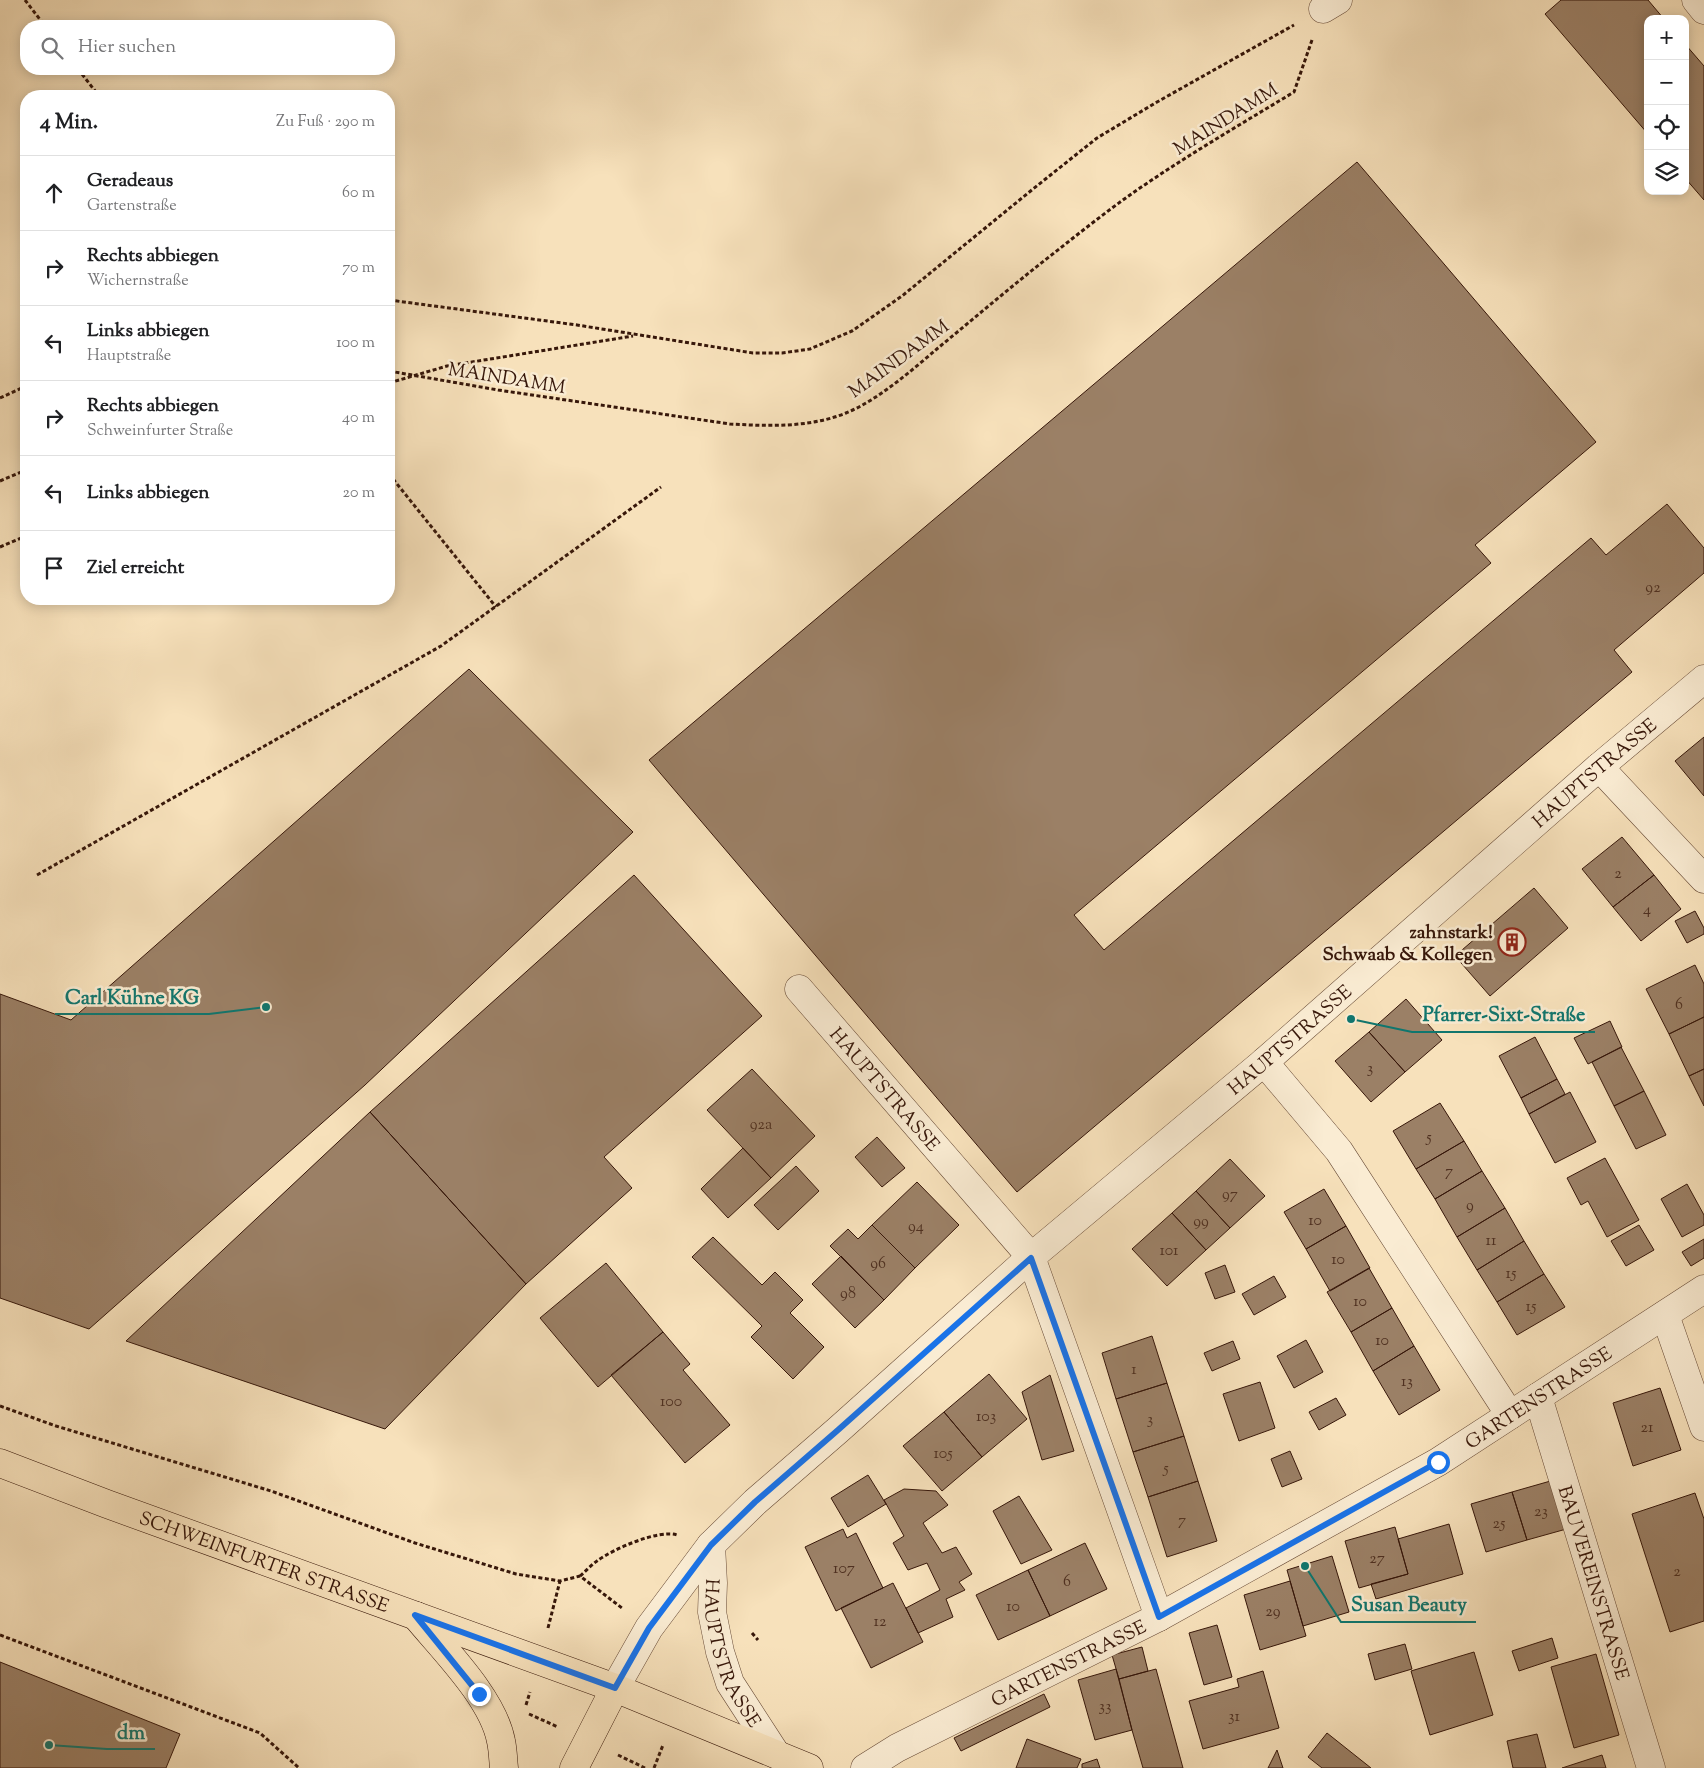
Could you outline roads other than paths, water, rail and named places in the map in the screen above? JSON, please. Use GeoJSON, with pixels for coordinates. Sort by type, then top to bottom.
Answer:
{"type":"FeatureCollection","features":[{"type":"Feature","properties":{"kind":"main road","name":"SCHWEINFURTER STRASSE"},"geometry":{"type":"LineString","coordinates":[[0,1463],[107,1504],[615,1688],[809,1768]]}},
{"type":"Feature","properties":{"kind":"main road"},"geometry":{"type":"LineString","coordinates":[[415,1615],[479,1694],[490,1712],[501,1740],[504,1768]]}},
{"type":"Feature","properties":{"kind":"main road"},"geometry":{"type":"LineString","coordinates":[[574,1768],[615,1688]]}},
{"type":"Feature","properties":{"kind":"street"},"geometry":{"type":"LineString","coordinates":[[1696,0],[1704,10]]}},
{"type":"Feature","properties":{"kind":"street","name":"HAUPTSTRASSE"},"geometry":{"type":"LineString","coordinates":[[615,1688],[649,1628],[711,1545],[755,1502],[1031,1258],[1264,1062],[1599,767],[1704,679]]}},
{"type":"Feature","properties":{"kind":"street"},"geometry":{"type":"LineString","coordinates":[[1599,767],[1704,879]]}},
{"type":"Feature","properties":{"kind":"street","name":"HAUPTSTRASSE"},"geometry":{"type":"LineString","coordinates":[[799,989],[1031,1258]]}},
{"type":"Feature","properties":{"kind":"street"},"geometry":{"type":"LineString","coordinates":[[1264,1062],[1339,1152],[1510,1416]]}},
{"type":"Feature","properties":{"kind":"street"},"geometry":{"type":"LineString","coordinates":[[1031,1258],[1159,1617]]}},
{"type":"Feature","properties":{"kind":"street","name":"GARTENSTRASSE"},"geometry":{"type":"LineString","coordinates":[[865,1768],[897,1748],[1159,1617],[1438,1462],[1704,1289]]}},
{"type":"Feature","properties":{"kind":"street"},"geometry":{"type":"LineString","coordinates":[[1665,1315],[1704,1427]]}},
{"type":"Feature","properties":{"kind":"street","name":"BAUVEREINSTRASSE"},"geometry":{"type":"LineString","coordinates":[[1538,1397],[1651,1768]]}},
{"type":"Feature","properties":{"kind":"street","name":"HAUPTSTRASSE"},"geometry":{"type":"LineString","coordinates":[[711,1545],[712,1612],[720,1652],[730,1683],[776,1754]]}},
{"type":"Feature","properties":{"kind":"place","name":"zahnstark! Schwaab & Kollegen"},"geometry":{"type":"Point","coordinates":[1512,942]}},
{"type":"Feature","properties":{"kind":"place","name":"Carl Kühne KG"},"geometry":{"type":"Point","coordinates":[266,1007]}},
{"type":"Feature","properties":{"kind":"place","name":"Pfarrer-Sixt-Straße"},"geometry":{"type":"Point","coordinates":[1351,1019]}},
{"type":"Feature","properties":{"kind":"place","name":"Susan Beauty"},"geometry":{"type":"Point","coordinates":[1305,1566]}},
{"type":"Feature","properties":{"kind":"place","name":"dm"},"geometry":{"type":"Point","coordinates":[49,1745]}}]}
